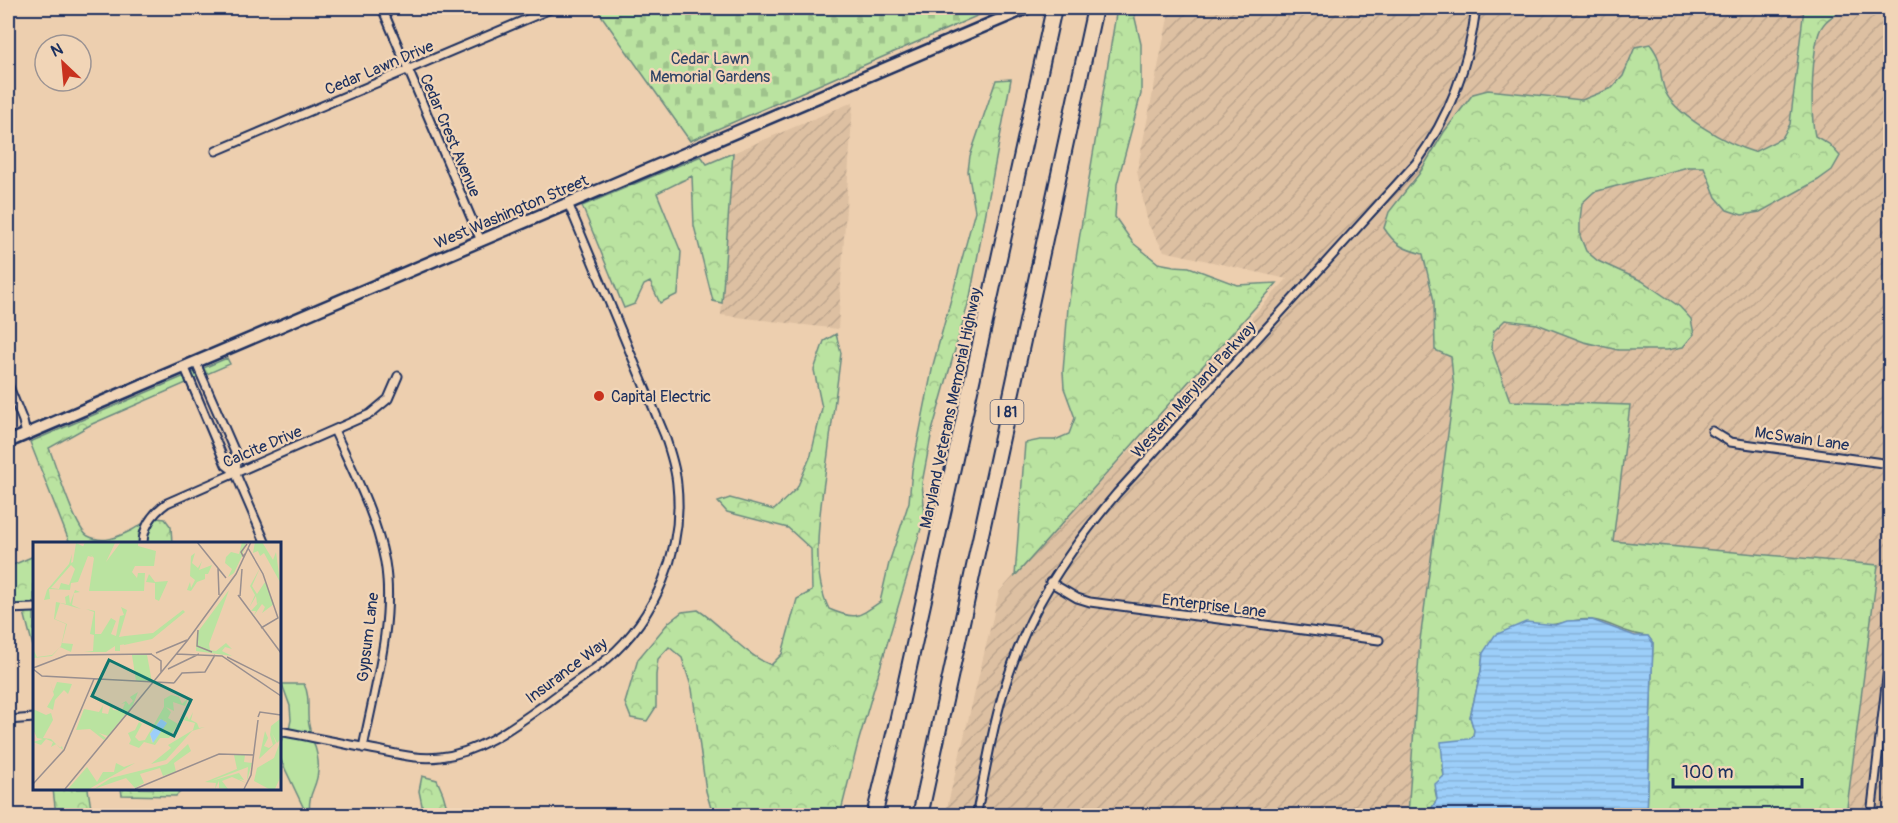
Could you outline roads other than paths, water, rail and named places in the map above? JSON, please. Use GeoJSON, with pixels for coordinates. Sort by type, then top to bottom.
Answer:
{"type":"FeatureCollection","features":[{"type":"Feature","properties":{"kind":"highway","name":"Maryland Veterans Memorial Highway"},"geometry":{"type":"LineString","coordinates":[[874,816],[910,664],[1054,8]]}},
{"type":"Feature","properties":{"kind":"highway","name":"I 81"},"geometry":{"type":"LineString","coordinates":[[920,816],[1095,8]]}},
{"type":"Feature","properties":{"kind":"main road","name":"West Washington Street"},"geometry":{"type":"LineString","coordinates":[[8,442],[1027,8]]}},
{"type":"Feature","properties":{"kind":"street","name":"Cedar Crest Avenue"},"geometry":{"type":"LineString","coordinates":[[382,8],[481,240]]}},
{"type":"Feature","properties":{"kind":"street","name":"Cedar Lawn Drive"},"geometry":{"type":"LineString","coordinates":[[216,151],[553,8]]}},
{"type":"Feature","properties":{"kind":"street","name":"Western Maryland Parkway"},"geometry":{"type":"LineString","coordinates":[[976,816],[1008,678],[1029,624],[1050,582],[1088,528],[1117,493],[1416,163],[1431,142],[1456,92],[1471,40],[1476,8]]}},
{"type":"Feature","properties":{"kind":"street","name":"Insurance Way"},"geometry":{"type":"LineString","coordinates":[[280,731],[409,756],[440,758],[468,751],[494,738],[608,658],[643,620],[656,598],[676,532],[677,483],[665,436],[568,203]]}},
{"type":"Feature","properties":{"kind":"street"},"geometry":{"type":"LineString","coordinates":[[196,363],[238,459],[236,472],[265,542]]}},
{"type":"Feature","properties":{"kind":"street"},"geometry":{"type":"LineString","coordinates":[[184,368],[226,465],[236,472]]}},
{"type":"Feature","properties":{"kind":"street","name":"Calcite Drive"},"geometry":{"type":"LineString","coordinates":[[143,542],[145,529],[151,517],[167,503],[378,409],[388,399],[398,376]]}},
{"type":"Feature","properties":{"kind":"street"},"geometry":{"type":"LineString","coordinates":[[8,384],[23,421],[26,435]]}},
{"type":"Feature","properties":{"kind":"street","name":"Gypsum Lane"},"geometry":{"type":"LineString","coordinates":[[334,430],[372,513],[387,580],[385,629],[363,748]]}},
{"type":"Feature","properties":{"kind":"street","name":"McSwain Lane"},"geometry":{"type":"LineString","coordinates":[[1712,431],[1730,442],[1890,464]]}},
{"type":"Feature","properties":{"kind":"street","name":"Enterprise Lane"},"geometry":{"type":"LineString","coordinates":[[1050,582],[1077,598],[1090,602],[1379,640]]}},
{"type":"Feature","properties":{"kind":"street"},"geometry":{"type":"LineString","coordinates":[[8,609],[33,608]]}},
{"type":"Feature","properties":{"kind":"street"},"geometry":{"type":"LineString","coordinates":[[1871,816],[1890,651]]}},
{"type":"Feature","properties":{"kind":"street"},"geometry":{"type":"LineString","coordinates":[[8,720],[33,718]]}},
{"type":"Feature","properties":{"kind":"water"},"geometry":{"type":"Polygon","coordinates":[[[1592,620],[1635,636],[1648,636],[1653,643],[1647,815],[1428,815],[1437,799],[1435,784],[1444,776],[1441,742],[1469,739],[1473,736],[1474,730],[1470,717],[1483,653],[1495,635],[1526,622],[1556,625],[1567,621],[1592,620]]]}},
{"type":"Feature","properties":{"kind":"place","name":"Capital Electric"},"geometry":{"type":"Point","coordinates":[599,396]}},
{"type":"Feature","properties":{"kind":"park label","name":"Cedar Lawn Memorial Gardens"},"geometry":{"type":"Point","coordinates":[710,67]}}]}
